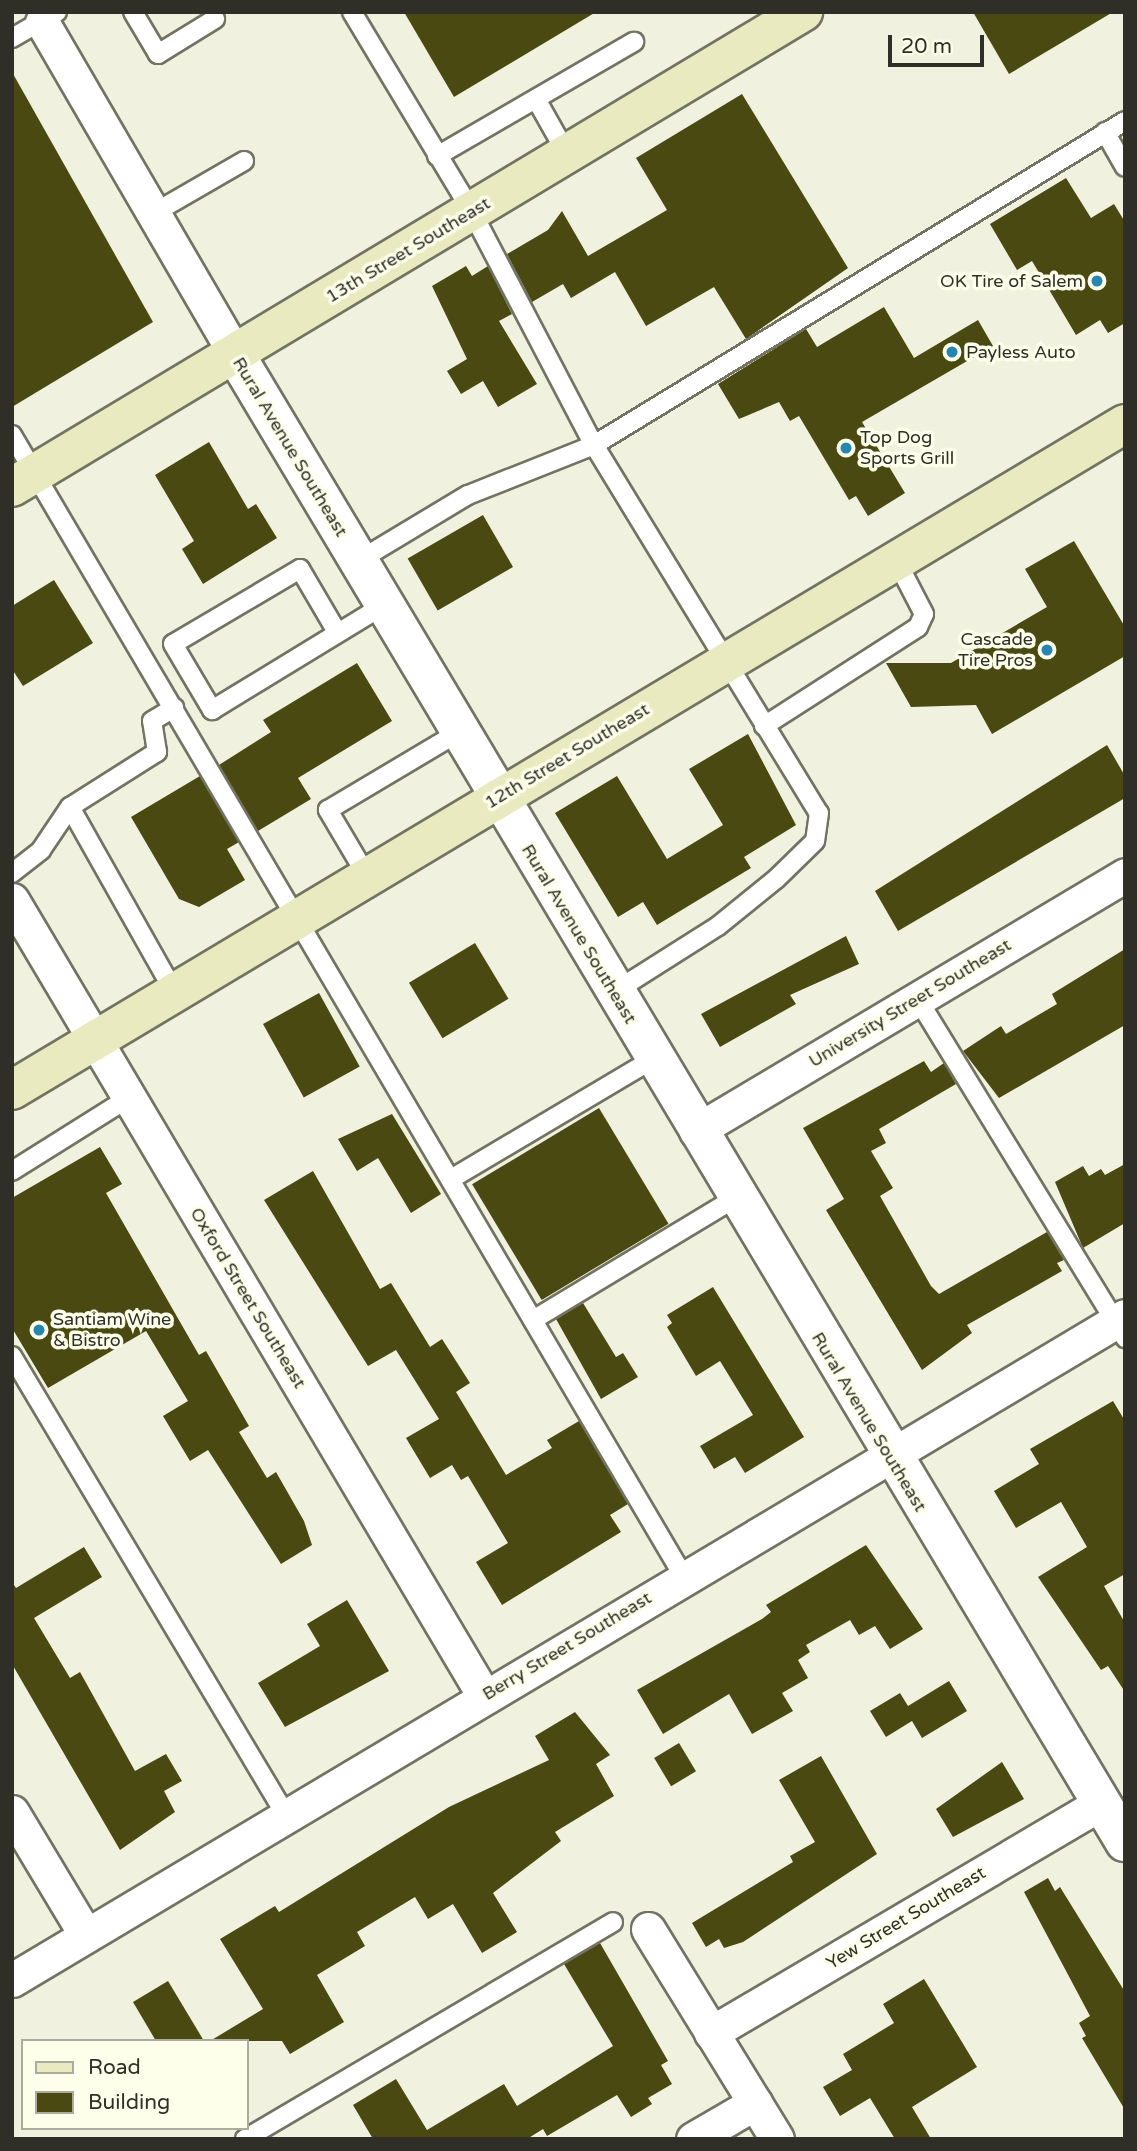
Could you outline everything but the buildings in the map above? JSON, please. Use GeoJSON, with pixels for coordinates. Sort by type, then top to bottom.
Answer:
{"type":"FeatureCollection","features":[{"type":"Feature","properties":{"kind":"main road","name":"13th Street Southeast"},"geometry":{"type":"LineString","coordinates":[[23,481],[803,12]]}},
{"type":"Feature","properties":{"kind":"main road","name":"12th Street Southeast"},"geometry":{"type":"LineString","coordinates":[[12,1090],[1125,424]]}},
{"type":"Feature","properties":{"kind":"street","name":"Rural Avenue Southeast"},"geometry":{"type":"LineString","coordinates":[[49,17],[154,213],[235,354],[735,1198],[1125,1842]]}},
{"type":"Feature","properties":{"kind":"street","name":"University Street Southeast"},"geometry":{"type":"LineString","coordinates":[[696,1131],[1125,875]]}},
{"type":"Feature","properties":{"kind":"street","name":"Oxford Street Southeast"},"geometry":{"type":"LineString","coordinates":[[12,900],[484,1696]]}},
{"type":"Feature","properties":{"kind":"street","name":"Berry Street Southeast"},"geometry":{"type":"LineString","coordinates":[[12,1980],[684,1577],[1122,1325]]}},
{"type":"Feature","properties":{"kind":"street","name":"Yew Street Southeast"},"geometry":{"type":"LineString","coordinates":[[711,2033],[1101,1803]]}},
{"type":"Feature","properties":{"kind":"street"},"geometry":{"type":"LineString","coordinates":[[12,1812],[86,1935]]}},
{"type":"Feature","properties":{"kind":"street"},"geometry":{"type":"LineString","coordinates":[[648,1929],[777,2139]]}},
{"type":"Feature","properties":{"kind":"street"},"geometry":{"type":"LineString","coordinates":[[693,2139],[755,2103]]}},
{"type":"Feature","properties":{"kind":"lane"},"geometry":{"type":"LineString","coordinates":[[133,12],[158,54],[215,19]]}},
{"type":"Feature","properties":{"kind":"lane"},"geometry":{"type":"LineString","coordinates":[[352,12],[472,212],[594,445],[723,663],[819,813],[815,841],[718,926],[614,992]]}},
{"type":"Feature","properties":{"kind":"lane"},"geometry":{"type":"LineString","coordinates":[[12,38],[49,17]]}},
{"type":"Feature","properties":{"kind":"lane"},"geometry":{"type":"LineString","coordinates":[[437,156],[634,42]]}},
{"type":"Feature","properties":{"kind":"lane"},"geometry":{"type":"LineString","coordinates":[[536,99],[567,154]]}},
{"type":"Feature","properties":{"kind":"lane"},"geometry":{"type":"LineString","coordinates":[[358,561],[468,495],[594,445],[1125,121]]}},
{"type":"Feature","properties":{"kind":"lane"},"geometry":{"type":"LineString","coordinates":[[1105,132],[1125,166]]}},
{"type":"Feature","properties":{"kind":"lane"},"geometry":{"type":"LineString","coordinates":[[154,213],[244,161]]}},
{"type":"Feature","properties":{"kind":"lane"},"geometry":{"type":"LineString","coordinates":[[12,435],[23,481],[174,708],[684,1577]]}},
{"type":"Feature","properties":{"kind":"lane"},"geometry":{"type":"LineString","coordinates":[[764,726],[918,627],[924,614],[896,560]]}},
{"type":"Feature","properties":{"kind":"lane"},"geometry":{"type":"LineString","coordinates":[[337,632],[300,569],[173,644],[212,710],[384,604]]}},
{"type":"Feature","properties":{"kind":"lane"},"geometry":{"type":"LineString","coordinates":[[12,873],[41,850],[70,807],[157,752],[152,721],[174,708]]}},
{"type":"Feature","properties":{"kind":"lane"},"geometry":{"type":"LineString","coordinates":[[367,876],[328,810],[459,732]]}},
{"type":"Feature","properties":{"kind":"lane"},"geometry":{"type":"LineString","coordinates":[[70,807],[175,993]]}},
{"type":"Feature","properties":{"kind":"lane"},"geometry":{"type":"LineString","coordinates":[[917,998],[1122,1325]]}},
{"type":"Feature","properties":{"kind":"lane"},"geometry":{"type":"LineString","coordinates":[[451,1179],[653,1059]]}},
{"type":"Feature","properties":{"kind":"lane"},"geometry":{"type":"LineString","coordinates":[[12,1171],[130,1097]]}},
{"type":"Feature","properties":{"kind":"lane"},"geometry":{"type":"LineString","coordinates":[[533,1320],[735,1198]]}},
{"type":"Feature","properties":{"kind":"lane"},"geometry":{"type":"LineString","coordinates":[[13,1359],[287,1817]]}},
{"type":"Feature","properties":{"kind":"lane"},"geometry":{"type":"LineString","coordinates":[[245,2139],[613,1922]]}},
{"type":"Feature","properties":{"kind":"place","name":"OK Tire of Salem"},"geometry":{"type":"Point","coordinates":[1097,281]}},
{"type":"Feature","properties":{"kind":"place","name":"Payless Auto"},"geometry":{"type":"Point","coordinates":[952,352]}},
{"type":"Feature","properties":{"kind":"place","name":"Top Dog Sports Grill"},"geometry":{"type":"Point","coordinates":[846,448]}},
{"type":"Feature","properties":{"kind":"place","name":"Cascade Tire Pros"},"geometry":{"type":"Point","coordinates":[1047,650]}},
{"type":"Feature","properties":{"kind":"place","name":"Santiam Wine & Bistro"},"geometry":{"type":"Point","coordinates":[39,1330]}}]}
